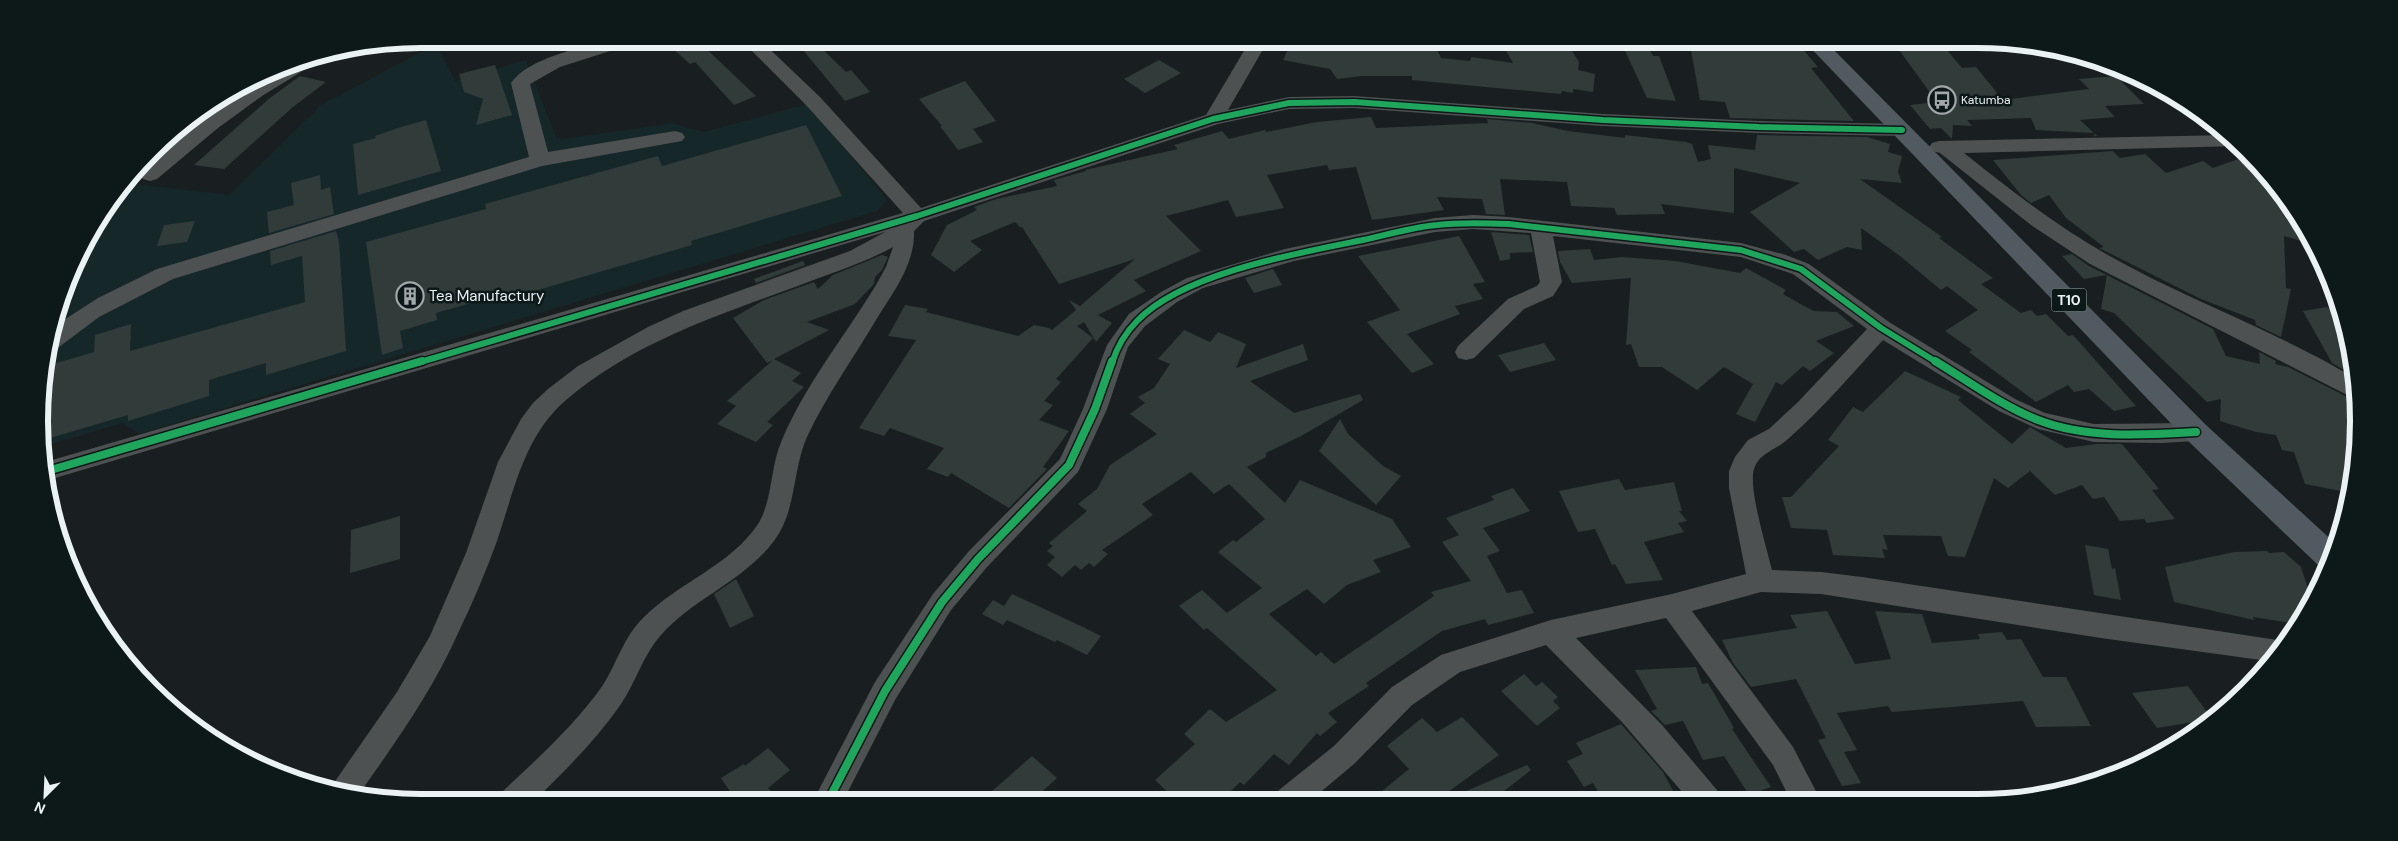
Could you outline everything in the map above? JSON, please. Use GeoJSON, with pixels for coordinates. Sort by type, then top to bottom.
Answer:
{"type":"FeatureCollection","features":[{"type":"Feature","properties":{"kind":"highway","name":"T10"},"geometry":{"type":"LineString","coordinates":[[1821,48],[2196,432],[2326,553]]}},
{"type":"Feature","properties":{"kind":"street"},"geometry":{"type":"LineString","coordinates":[[540,160],[520,83],[523,78],[545,67],[602,48]]}},
{"type":"Feature","properties":{"kind":"street"},"geometry":{"type":"LineString","coordinates":[[758,48],[813,102],[911,223]]}},
{"type":"Feature","properties":{"kind":"street"},"geometry":{"type":"LineString","coordinates":[[1213,119],[1255,48]]}},
{"type":"Feature","properties":{"kind":"street"},"geometry":{"type":"LineString","coordinates":[[150,175],[211,124],[255,92],[288,72]]}},
{"type":"Feature","properties":{"kind":"street"},"geometry":{"type":"LineString","coordinates":[[51,470],[911,223],[1213,119],[1289,103],[1354,102],[1603,120],[1785,128],[1911,139],[1946,147],[2224,141]]}},
{"type":"Feature","properties":{"kind":"street"},"geometry":{"type":"LineString","coordinates":[[58,335],[70,324],[110,299],[165,274],[540,160],[675,137]]}},
{"type":"Feature","properties":{"kind":"street"},"geometry":{"type":"LineString","coordinates":[[1946,147],[2025,211],[2098,259],[2225,324],[2315,366],[2349,386]]}},
{"type":"Feature","properties":{"kind":"street"},"geometry":{"type":"LineString","coordinates":[[832,794],[884,691],[942,602],[978,559],[1069,465],[1095,409],[1118,345],[1137,320],[1169,297],[1195,283],[1292,254],[1435,225],[1473,222],[1741,250],[1802,269],[1881,328],[2007,405],[2038,420],[2094,433],[2161,434],[2196,432]]}},
{"type":"Feature","properties":{"kind":"street"},"geometry":{"type":"LineString","coordinates":[[347,786],[422,675],[439,646],[465,588],[517,448],[533,421],[554,397],[597,367],[656,333],[688,318],[840,262],[889,240],[911,223]]}},
{"type":"Feature","properties":{"kind":"street"},"geometry":{"type":"LineString","coordinates":[[520,794],[558,758],[597,714],[614,692],[636,646],[653,626],[676,605],[736,561],[765,533],[778,510],[783,479],[793,441],[815,401],[886,287],[903,250],[911,223]]}},
{"type":"Feature","properties":{"kind":"street"},"geometry":{"type":"LineString","coordinates":[[1466,352],[1516,304],[1545,291],[1551,282],[1541,229]]}},
{"type":"Feature","properties":{"kind":"street"},"geometry":{"type":"LineString","coordinates":[[1761,581],[1741,488],[1742,471],[1747,457],[1757,447],[1777,435],[1806,408],[1881,328]]}},
{"type":"Feature","properties":{"kind":"street"},"geometry":{"type":"LineString","coordinates":[[1296,794],[1344,754],[1402,696],[1451,663],[1492,648],[1551,632],[1672,605],[1761,581],[1821,583],[1862,588],[2101,626],[2272,649]]}},
{"type":"Feature","properties":{"kind":"street"},"geometry":{"type":"LineString","coordinates":[[1672,605],[1778,749],[1802,794]]}},
{"type":"Feature","properties":{"kind":"street"},"geometry":{"type":"LineString","coordinates":[[1551,632],[1635,716],[1679,764],[1702,794]]}},
{"type":"Feature","properties":{"kind":"shaded area"},"geometry":{"type":"Polygon","coordinates":[[[428,48],[438,48],[455,81],[526,60],[557,140],[672,123],[703,132],[808,104],[887,200],[877,211],[139,434],[123,423],[48,445],[48,396],[51,372],[60,324],[67,301],[97,234],[125,193],[134,184],[229,195],[321,105],[428,48]]]}},
{"type":"Feature","properties":{"kind":"building"},"geometry":{"type":"Polygon","coordinates":[[[672,48],[705,48],[756,96],[734,105],[695,62],[690,64],[672,48]]]}},
{"type":"Feature","properties":{"kind":"building"},"geometry":{"type":"Polygon","coordinates":[[[801,48],[821,48],[846,72],[851,70],[870,92],[845,101],[801,48]]]}},
{"type":"Feature","properties":{"kind":"building"},"geometry":{"type":"Polygon","coordinates":[[[1289,48],[1436,48],[1441,58],[1470,61],[1471,57],[1513,63],[1505,48],[1570,48],[1579,62],[1578,70],[1595,74],[1593,92],[1573,89],[1573,93],[1562,91],[1561,94],[1412,80],[1412,76],[1362,76],[1337,79],[1330,69],[1283,60],[1289,48]]]}},
{"type":"Feature","properties":{"kind":"building"},"geometry":{"type":"Polygon","coordinates":[[[1624,48],[1649,48],[1653,56],[1659,56],[1676,101],[1647,98],[1624,48]]]}},
{"type":"Feature","properties":{"kind":"building"},"geometry":{"type":"Polygon","coordinates":[[[1691,48],[1802,48],[1818,67],[1811,68],[1854,121],[1730,118],[1725,102],[1700,100],[1691,48]]]}},
{"type":"Feature","properties":{"kind":"building"},"geometry":{"type":"Polygon","coordinates":[[[1898,48],[1945,48],[1962,68],[1976,67],[2003,100],[2089,89],[2079,79],[2116,76],[2144,104],[2105,106],[2115,117],[2080,120],[2094,133],[2036,130],[2031,118],[1967,120],[1972,126],[1953,125],[1952,139],[1941,128],[1930,129],[1910,105],[1937,102],[1898,48]]]}},
{"type":"Feature","properties":{"kind":"building"},"geometry":{"type":"Polygon","coordinates":[[[1159,60],[1181,73],[1145,93],[1124,79],[1159,60]]]}},
{"type":"Feature","properties":{"kind":"building"},"geometry":{"type":"Polygon","coordinates":[[[495,65],[512,115],[476,125],[483,99],[464,92],[459,74],[495,65]]]}},
{"type":"Feature","properties":{"kind":"building"},"geometry":{"type":"Polygon","coordinates":[[[300,76],[326,82],[293,107],[224,169],[194,165],[270,98],[300,76]]]}},
{"type":"Feature","properties":{"kind":"building"},"geometry":{"type":"Polygon","coordinates":[[[965,81],[996,121],[973,129],[983,142],[958,150],[940,126],[942,126],[919,99],[965,81]]]}},
{"type":"Feature","properties":{"kind":"building"},"geometry":{"type":"Polygon","coordinates":[[[1371,117],[1376,128],[1488,123],[1487,119],[1532,123],[1568,131],[1625,138],[1625,135],[1686,142],[1692,144],[1698,162],[1711,159],[1708,145],[1755,150],[1757,135],[1867,137],[1890,144],[1888,152],[1902,156],[1898,172],[1902,183],[1860,179],[1942,237],[1939,238],[1993,278],[1981,284],[2021,313],[2031,310],[2037,316],[2046,314],[2068,336],[2073,335],[2136,406],[2114,411],[2089,389],[2074,392],[2068,385],[2036,402],[1969,352],[1972,350],[1945,331],[1978,310],[1947,286],[1941,290],[1900,256],[1861,228],[1862,250],[1847,247],[1818,260],[1804,249],[1794,252],[1750,212],[1800,183],[1734,168],[1734,213],[1661,204],[1665,214],[1617,215],[1614,208],[1571,206],[1567,182],[1500,179],[1505,215],[1486,214],[1482,199],[1437,197],[1444,210],[1372,220],[1356,167],[1329,170],[1327,165],[1267,175],[1284,208],[1236,217],[1228,200],[1166,216],[1201,251],[1134,280],[1146,291],[1098,315],[1112,323],[1096,342],[1084,322],[1077,326],[1093,338],[1056,379],[1061,382],[1044,401],[1053,405],[1039,420],[1069,431],[1043,467],[1047,469],[1009,508],[951,473],[948,477],[927,469],[944,448],[890,428],[884,436],[859,428],[916,340],[888,336],[905,305],[928,309],[926,312],[1018,336],[1034,325],[1052,330],[1076,310],[1069,300],[1080,306],[1135,259],[1059,284],[1022,227],[1015,222],[970,241],[982,250],[954,272],[931,255],[947,225],[977,210],[974,207],[996,199],[1057,186],[1054,180],[1085,170],[1178,149],[1174,145],[1222,131],[1229,139],[1265,130],[1266,132],[1317,122],[1371,117]]]}},
{"type":"Feature","properties":{"kind":"building"},"geometry":{"type":"Polygon","coordinates":[[[426,120],[441,171],[358,195],[353,144],[426,120]]]}},
{"type":"Feature","properties":{"kind":"building"},"geometry":{"type":"Polygon","coordinates":[[[806,125],[842,196],[691,241],[692,245],[507,299],[506,293],[436,313],[437,320],[400,331],[403,348],[382,355],[366,242],[486,209],[485,204],[658,156],[662,166],[806,125]]]}},
{"type":"Feature","properties":{"kind":"building"},"geometry":{"type":"Polygon","coordinates":[[[2113,151],[2120,158],[2145,154],[2166,173],[2203,161],[2213,168],[2242,158],[2273,193],[2288,213],[2305,242],[2284,236],[2286,288],[2291,289],[2281,337],[2256,325],[2255,320],[2201,299],[2099,248],[2104,247],[2066,218],[2049,195],[2031,203],[2021,195],[1993,160],[2113,151]]]}},
{"type":"Feature","properties":{"kind":"building"},"geometry":{"type":"Polygon","coordinates":[[[320,175],[321,190],[330,187],[334,214],[269,233],[267,212],[294,205],[291,183],[320,175]]]}},
{"type":"Feature","properties":{"kind":"building"},"geometry":{"type":"Polygon","coordinates":[[[195,221],[187,242],[157,246],[164,225],[195,221]]]}},
{"type":"Feature","properties":{"kind":"building"},"geometry":{"type":"Polygon","coordinates":[[[336,231],[339,241],[346,351],[266,375],[266,363],[209,380],[209,396],[128,421],[128,415],[48,439],[48,396],[52,364],[94,352],[95,335],[131,324],[130,351],[305,302],[302,256],[271,265],[270,251],[336,231]]]}},
{"type":"Feature","properties":{"kind":"building"},"geometry":{"type":"Polygon","coordinates":[[[1491,232],[1529,235],[1533,252],[1510,253],[1510,259],[1500,261],[1491,232]]]}},
{"type":"Feature","properties":{"kind":"building"},"geometry":{"type":"Polygon","coordinates":[[[1459,236],[1485,282],[1473,284],[1483,299],[1455,306],[1460,314],[1407,334],[1434,364],[1412,373],[1367,322],[1400,310],[1358,256],[1459,236]]]}},
{"type":"Feature","properties":{"kind":"building"},"geometry":{"type":"Polygon","coordinates":[[[1590,249],[1594,260],[1622,257],[1675,261],[1740,273],[1746,268],[1786,290],[1783,294],[1804,306],[1814,311],[1837,312],[1854,326],[1816,341],[1834,353],[1810,371],[1803,366],[1782,385],[1776,382],[1755,422],[1736,414],[1753,384],[1724,367],[1697,390],[1662,367],[1639,367],[1631,344],[1626,345],[1631,278],[1572,283],[1560,262],[1558,251],[1590,249]]]}},
{"type":"Feature","properties":{"kind":"building"},"geometry":{"type":"Polygon","coordinates":[[[2072,254],[2089,266],[2107,275],[2084,279],[2062,256],[2072,254]]]}},
{"type":"Feature","properties":{"kind":"building"},"geometry":{"type":"Polygon","coordinates":[[[882,255],[888,257],[882,270],[875,277],[874,284],[855,304],[807,322],[829,330],[774,359],[801,373],[792,381],[804,387],[767,422],[773,425],[756,442],[717,424],[736,406],[727,401],[773,360],[767,363],[733,318],[764,300],[814,282],[818,289],[833,275],[882,255]]]}},
{"type":"Feature","properties":{"kind":"building"},"geometry":{"type":"Polygon","coordinates":[[[803,261],[805,265],[756,283],[754,279],[803,261]]]}},
{"type":"Feature","properties":{"kind":"building"},"geometry":{"type":"Polygon","coordinates":[[[1273,269],[1282,285],[1254,293],[1245,278],[1273,269]]]}},
{"type":"Feature","properties":{"kind":"building"},"geometry":{"type":"Polygon","coordinates":[[[2107,275],[2213,329],[2226,356],[2260,364],[2259,352],[2276,361],[2275,364],[2288,367],[2350,398],[2350,445],[2343,491],[2305,484],[2294,452],[2282,450],[2276,435],[2256,432],[2220,421],[2221,399],[2207,402],[2114,313],[2101,309],[2107,275]]]}},
{"type":"Feature","properties":{"kind":"building"},"geometry":{"type":"Polygon","coordinates":[[[2327,307],[2335,314],[2347,372],[2332,363],[2303,311],[2327,307]]]}},
{"type":"Feature","properties":{"kind":"building"},"geometry":{"type":"Polygon","coordinates":[[[1184,330],[1210,342],[1218,332],[1246,344],[1236,368],[1303,344],[1308,360],[1250,381],[1294,413],[1360,394],[1363,400],[1301,436],[1266,453],[1266,457],[1247,467],[1285,503],[1300,480],[1392,519],[1411,547],[1373,560],[1381,572],[1347,585],[1324,604],[1307,589],[1269,614],[1316,656],[1321,652],[1334,664],[1434,596],[1431,592],[1471,581],[1442,542],[1459,535],[1446,518],[1494,500],[1491,496],[1513,488],[1530,511],[1483,528],[1500,551],[1487,556],[1507,593],[1522,590],[1534,613],[1488,625],[1485,619],[1442,631],[1366,683],[1369,686],[1328,713],[1337,722],[1320,736],[1317,733],[1289,765],[1274,754],[1244,785],[1240,782],[1228,794],[1170,794],[1155,780],[1195,744],[1184,734],[1210,709],[1226,722],[1277,690],[1207,628],[1204,630],[1179,606],[1202,590],[1227,613],[1262,588],[1218,552],[1233,540],[1236,542],[1265,519],[1229,484],[1214,494],[1191,472],[1142,504],[1153,515],[1102,550],[1108,554],[1094,567],[1089,563],[1081,570],[1075,565],[1062,577],[1047,565],[1055,557],[1047,551],[1053,546],[1049,543],[1087,511],[1078,504],[1097,489],[1110,465],[1157,434],[1130,414],[1145,403],[1138,397],[1154,388],[1170,364],[1158,359],[1184,330]]]}},
{"type":"Feature","properties":{"kind":"building"},"geometry":{"type":"Polygon","coordinates":[[[1544,343],[1556,360],[1510,372],[1498,355],[1544,343]]]}},
{"type":"Feature","properties":{"kind":"building"},"geometry":{"type":"Polygon","coordinates":[[[1905,371],[1961,397],[1958,400],[2012,444],[2030,427],[2066,448],[2096,444],[2122,444],[2159,489],[2152,490],[2175,519],[2147,523],[2144,519],[2120,521],[2104,497],[2093,499],[2082,485],[2055,495],[2030,471],[2008,488],[1994,478],[1965,557],[1948,556],[1941,536],[1883,535],[1888,550],[1882,549],[1885,558],[1833,555],[1827,530],[1791,528],[1782,497],[1791,497],[1839,446],[1828,440],[1853,407],[1863,412],[1905,371]]]}},
{"type":"Feature","properties":{"kind":"building"},"geometry":{"type":"Polygon","coordinates":[[[1340,419],[1348,434],[1383,466],[1401,476],[1376,505],[1319,451],[1340,419]]]}},
{"type":"Feature","properties":{"kind":"building"},"geometry":{"type":"Polygon","coordinates":[[[1619,479],[1625,490],[1674,482],[1682,511],[1679,511],[1687,521],[1678,523],[1684,532],[1644,542],[1663,580],[1626,584],[1615,564],[1612,565],[1595,529],[1578,532],[1559,491],[1619,479]]]}},
{"type":"Feature","properties":{"kind":"building"},"geometry":{"type":"Polygon","coordinates":[[[400,516],[400,559],[350,573],[351,530],[400,516]]]}},
{"type":"Feature","properties":{"kind":"building"},"geometry":{"type":"Polygon","coordinates":[[[2085,545],[2108,549],[2112,569],[2115,568],[2121,600],[2094,595],[2085,545]]]}},
{"type":"Feature","properties":{"kind":"building"},"geometry":{"type":"Polygon","coordinates":[[[2234,552],[2284,552],[2301,567],[2309,591],[2291,623],[2253,617],[2254,620],[2174,602],[2165,567],[2234,552]]]}},
{"type":"Feature","properties":{"kind":"building"},"geometry":{"type":"Polygon","coordinates":[[[736,579],[754,616],[730,628],[714,594],[736,579]]]}},
{"type":"Feature","properties":{"kind":"building"},"geometry":{"type":"Polygon","coordinates":[[[1012,594],[1101,636],[1087,655],[1057,640],[1055,642],[1007,620],[1003,625],[982,614],[993,600],[1004,606],[1012,594]]]}},
{"type":"Feature","properties":{"kind":"building"},"geometry":{"type":"Polygon","coordinates":[[[1827,611],[1855,664],[1891,659],[1875,611],[1922,614],[1932,643],[1980,639],[1978,634],[2002,632],[2007,640],[2021,639],[2043,677],[2066,677],[2091,726],[2036,727],[2023,701],[1892,712],[1888,706],[1837,713],[1857,750],[1844,752],[1861,783],[1842,786],[1818,740],[1826,738],[1796,679],[1751,687],[1733,663],[1722,640],[1797,628],[1790,615],[1827,611]]]}},
{"type":"Feature","properties":{"kind":"building"},"geometry":{"type":"Polygon","coordinates":[[[1696,667],[1702,684],[1708,683],[1734,728],[1732,729],[1771,787],[1748,794],[1724,756],[1703,760],[1683,721],[1665,725],[1651,711],[1657,709],[1635,670],[1696,667]]]}},
{"type":"Feature","properties":{"kind":"building"},"geometry":{"type":"Polygon","coordinates":[[[1524,674],[1536,686],[1542,682],[1558,697],[1553,701],[1560,708],[1537,726],[1501,691],[1524,674]]]}},
{"type":"Feature","properties":{"kind":"building"},"geometry":{"type":"Polygon","coordinates":[[[2188,686],[2208,714],[2198,721],[2157,728],[2132,693],[2188,686]]]}},
{"type":"Feature","properties":{"kind":"building"},"geometry":{"type":"Polygon","coordinates":[[[1462,717],[1499,755],[1445,794],[1378,794],[1409,769],[1387,746],[1422,718],[1437,732],[1462,717]]]}},
{"type":"Feature","properties":{"kind":"building"},"geometry":{"type":"Polygon","coordinates":[[[1621,724],[1663,772],[1675,794],[1599,794],[1593,783],[1584,787],[1567,761],[1583,754],[1576,743],[1621,724]]]}},
{"type":"Feature","properties":{"kind":"building"},"geometry":{"type":"Polygon","coordinates":[[[768,748],[790,770],[768,788],[774,794],[732,794],[721,778],[744,764],[745,766],[768,748]]]}},
{"type":"Feature","properties":{"kind":"building"},"geometry":{"type":"Polygon","coordinates":[[[1032,756],[1057,778],[1040,794],[993,794],[991,792],[1032,756]]]}},
{"type":"Feature","properties":{"kind":"building"},"geometry":{"type":"Polygon","coordinates":[[[1527,765],[1531,770],[1504,791],[1507,794],[1459,794],[1527,765]]]}},
{"type":"Feature","properties":{"kind":"cycle path"},"geometry":{"type":"LineString","coordinates":[[51,470],[917,216],[1213,119],[1289,103],[1354,102],[1603,120],[1759,127],[1902,130]]}},
{"type":"Feature","properties":{"kind":"cycle path"},"geometry":{"type":"LineString","coordinates":[[832,794],[885,691],[942,602],[978,559],[1069,465],[1095,409],[1118,345],[1137,320],[1169,297],[1195,283],[1292,254],[1435,225],[1473,222],[1509,224],[1741,250],[1778,260],[1801,269],[1881,328],[2007,405],[2038,420],[2094,433],[2161,434],[2196,432]]}},
{"type":"Feature","properties":{"kind":"place","name":"Katumba"},"geometry":{"type":"Point","coordinates":[1942,100]}},
{"type":"Feature","properties":{"kind":"place","name":"Tea Manufactury"},"geometry":{"type":"Point","coordinates":[410,296]}}]}
